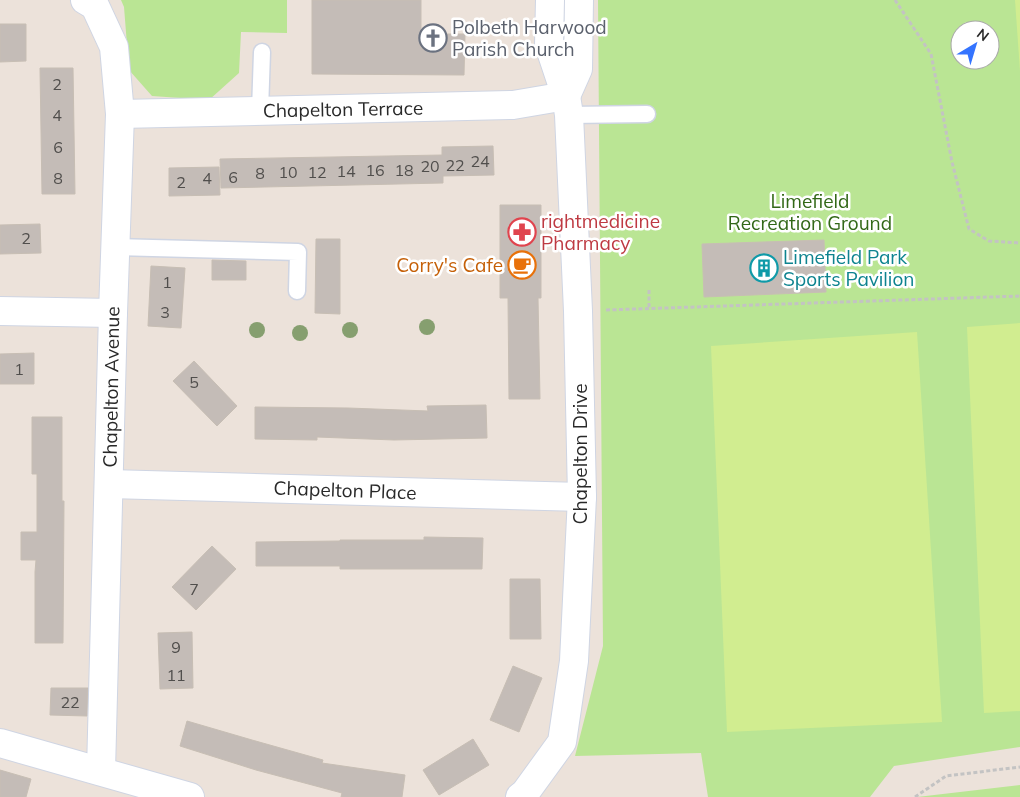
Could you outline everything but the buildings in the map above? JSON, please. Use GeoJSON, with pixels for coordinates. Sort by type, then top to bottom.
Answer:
{"type":"FeatureCollection","features":[{"type":"Feature","properties":{"kind":"street","name":"Chapelton Drive"},"geometry":{"type":"LineString","coordinates":[[520,797],[525,794],[562,742],[574,661],[582,496],[578,311],[567,105],[549,45],[550,0]]}},
{"type":"Feature","properties":{"kind":"street","name":"Chapelton Drive"},"geometry":{"type":"LineString","coordinates":[[567,105],[578,69],[579,0]]}},
{"type":"Feature","properties":{"kind":"street","name":"Chapelton Avenue"},"geometry":{"type":"LineString","coordinates":[[90,3],[114,47],[120,114],[101,772]]}},
{"type":"Feature","properties":{"kind":"street","name":"Chapelton Terrace"},"geometry":{"type":"LineString","coordinates":[[120,114],[567,105]]}},
{"type":"Feature","properties":{"kind":"street"},"geometry":{"type":"LineString","coordinates":[[0,311],[113,313]]}},
{"type":"Feature","properties":{"kind":"street","name":"Chapelton Place"},"geometry":{"type":"LineString","coordinates":[[109,484],[582,496]]}},
{"type":"Feature","properties":{"kind":"street"},"geometry":{"type":"LineString","coordinates":[[0,743],[190,797]]}},
{"type":"Feature","properties":{"kind":"lane"},"geometry":{"type":"LineString","coordinates":[[260,111],[262,52]]}},
{"type":"Feature","properties":{"kind":"lane"},"geometry":{"type":"LineString","coordinates":[[567,105],[647,114]]}},
{"type":"Feature","properties":{"kind":"lane"},"geometry":{"type":"LineString","coordinates":[[115,247],[298,252],[297,291]]}},
{"type":"Feature","properties":{"kind":"path"},"geometry":{"type":"LineString","coordinates":[[895,0],[930,54],[952,162],[969,229],[989,241],[1020,242]]}},
{"type":"Feature","properties":{"kind":"path"},"geometry":{"type":"LineString","coordinates":[[649,290],[650,308]]}},
{"type":"Feature","properties":{"kind":"path"},"geometry":{"type":"LineString","coordinates":[[578,311],[1020,296]]}},
{"type":"Feature","properties":{"kind":"path"},"geometry":{"type":"LineString","coordinates":[[915,797],[946,776],[1020,767]]}},
{"type":"Feature","properties":{"kind":"green space"},"geometry":{"type":"Polygon","coordinates":[[[121,0],[287,0],[287,33],[241,32],[239,73],[209,100],[152,96],[129,70],[124,7],[121,0]]]}},
{"type":"Feature","properties":{"kind":"green space","name":"Limefield Recreation Ground"},"geometry":{"type":"Polygon","coordinates":[[[598,0],[1020,0],[1020,747],[894,766],[870,797],[708,797],[701,753],[575,756],[603,646],[598,0]]]}},
{"type":"Feature","properties":{"kind":"green space"},"geometry":{"type":"Polygon","coordinates":[[[1015,0],[1020,0],[1020,71],[1015,0]]]}},
{"type":"Feature","properties":{"kind":"green space"},"geometry":{"type":"Polygon","coordinates":[[[1020,323],[1020,711],[984,713],[967,327],[1020,323]]]}},
{"type":"Feature","properties":{"kind":"green space"},"geometry":{"type":"Polygon","coordinates":[[[917,332],[942,722],[727,732],[711,346],[917,332]]]}},
{"type":"Feature","properties":{"kind":"green space"},"geometry":{"type":"Polygon","coordinates":[[[1020,785],[1020,797],[917,797],[1020,785]]]}},
{"type":"Feature","properties":{"kind":"place","name":"Polbeth Harwood Parish Church"},"geometry":{"type":"Point","coordinates":[433,38]}},
{"type":"Feature","properties":{"kind":"place","name":"rightmedicine Pharmacy"},"geometry":{"type":"Point","coordinates":[522,232]}},
{"type":"Feature","properties":{"kind":"place","name":"Corry's Cafe"},"geometry":{"type":"Point","coordinates":[522,265]}},
{"type":"Feature","properties":{"kind":"place","name":"Limefield Park Sports Pavilion"},"geometry":{"type":"Point","coordinates":[764,268]}}]}
